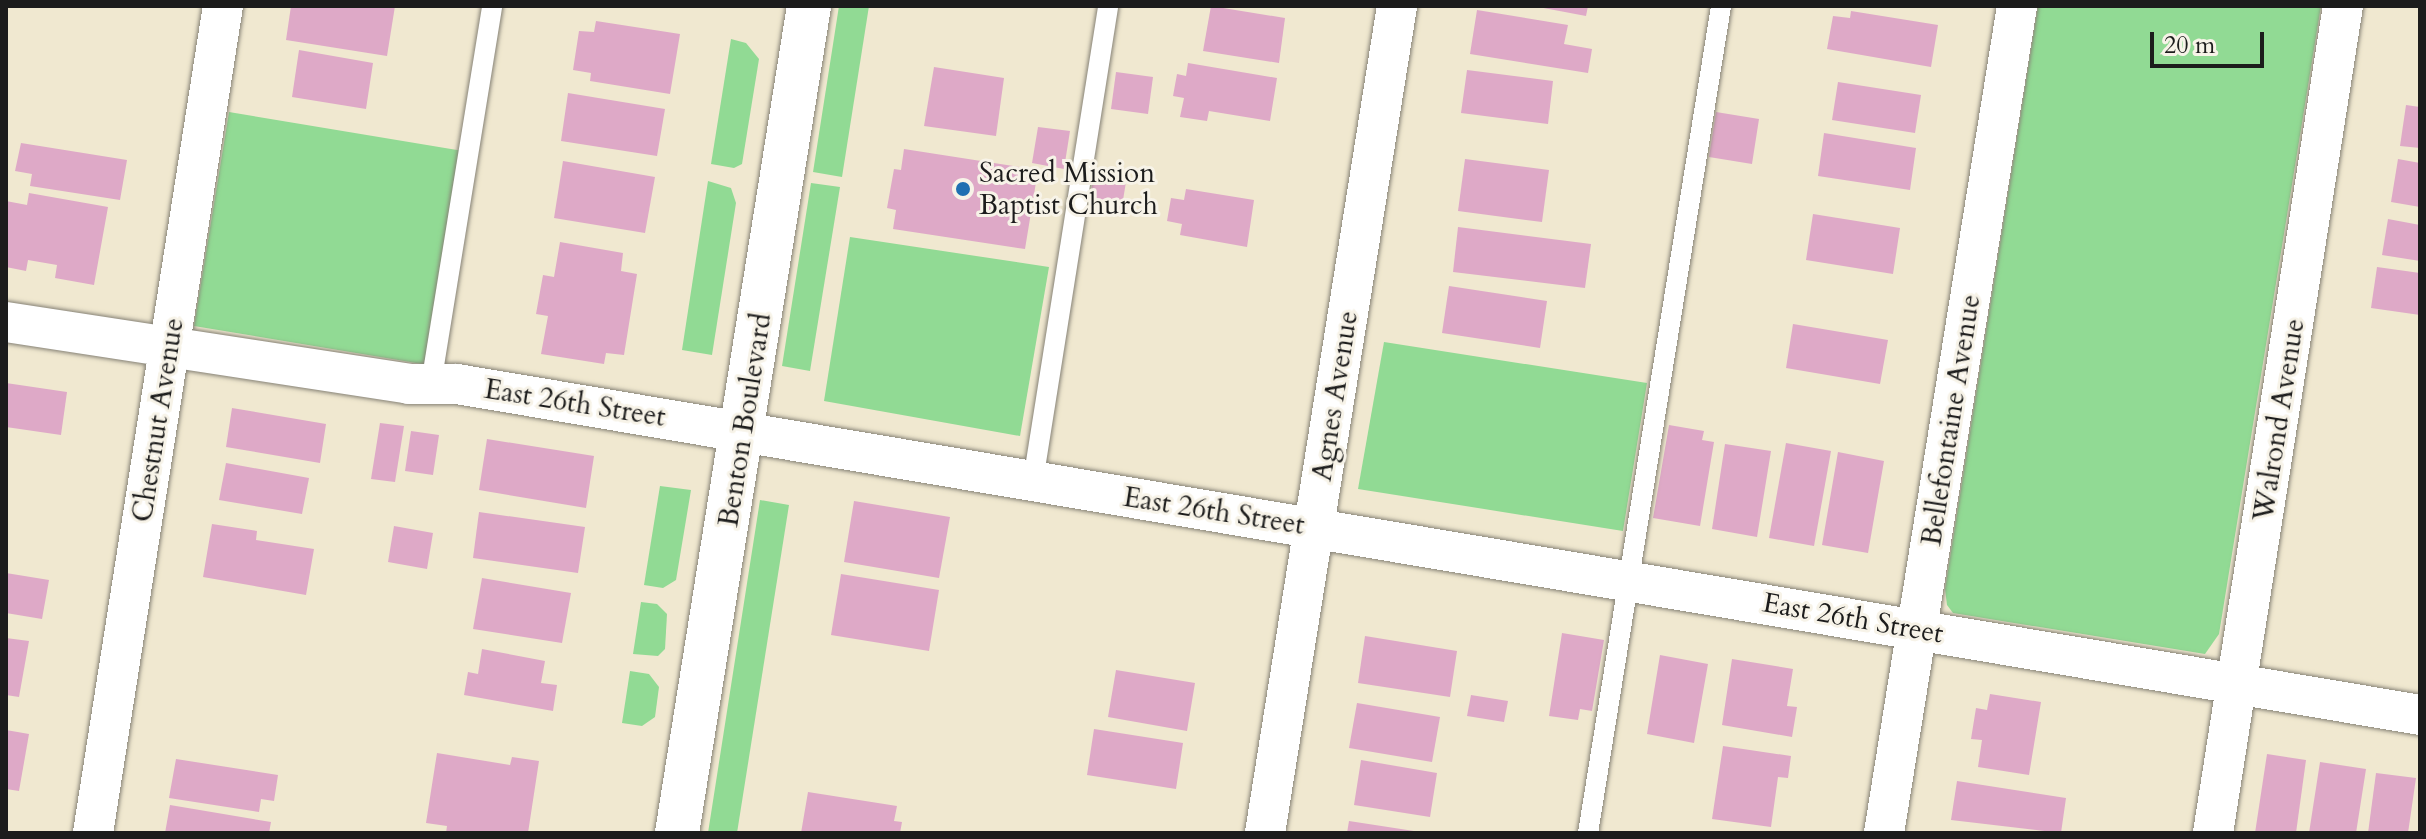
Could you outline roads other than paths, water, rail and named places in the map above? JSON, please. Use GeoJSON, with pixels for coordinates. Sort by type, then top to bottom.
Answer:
{"type":"FeatureCollection","features":[{"type":"Feature","properties":{"kind":"street","name":"Chestnut Avenue"},"geometry":{"type":"LineString","coordinates":[[93,833],[223,6]]}},
{"type":"Feature","properties":{"kind":"street","name":"Benton Boulevard"},"geometry":{"type":"LineString","coordinates":[[677,833],[744,432],[809,6]]}},
{"type":"Feature","properties":{"kind":"street","name":"Agnes Avenue"},"geometry":{"type":"LineString","coordinates":[[1265,833],[1397,6]]}},
{"type":"Feature","properties":{"kind":"street","name":"Bellefontaine Avenue"},"geometry":{"type":"LineString","coordinates":[[1884,833],[2017,6]]}},
{"type":"Feature","properties":{"kind":"street","name":"Walrond Avenue"},"geometry":{"type":"LineString","coordinates":[[2213,833],[2343,6]]}},
{"type":"Feature","properties":{"kind":"street","name":"East 26th Street"},"geometry":{"type":"LineString","coordinates":[[6,322],[431,384],[457,384],[2420,715]]}},
{"type":"Feature","properties":{"kind":"lane"},"geometry":{"type":"LineString","coordinates":[[431,384],[492,6]]}},
{"type":"Feature","properties":{"kind":"lane"},"geometry":{"type":"LineString","coordinates":[[1033,481],[1108,6]]}},
{"type":"Feature","properties":{"kind":"lane"},"geometry":{"type":"LineString","coordinates":[[1588,833],[1721,6]]}},
{"type":"Feature","properties":{"kind":"place","name":"Sacred Mission Baptist Church"},"geometry":{"type":"Point","coordinates":[963,189]}}]}
